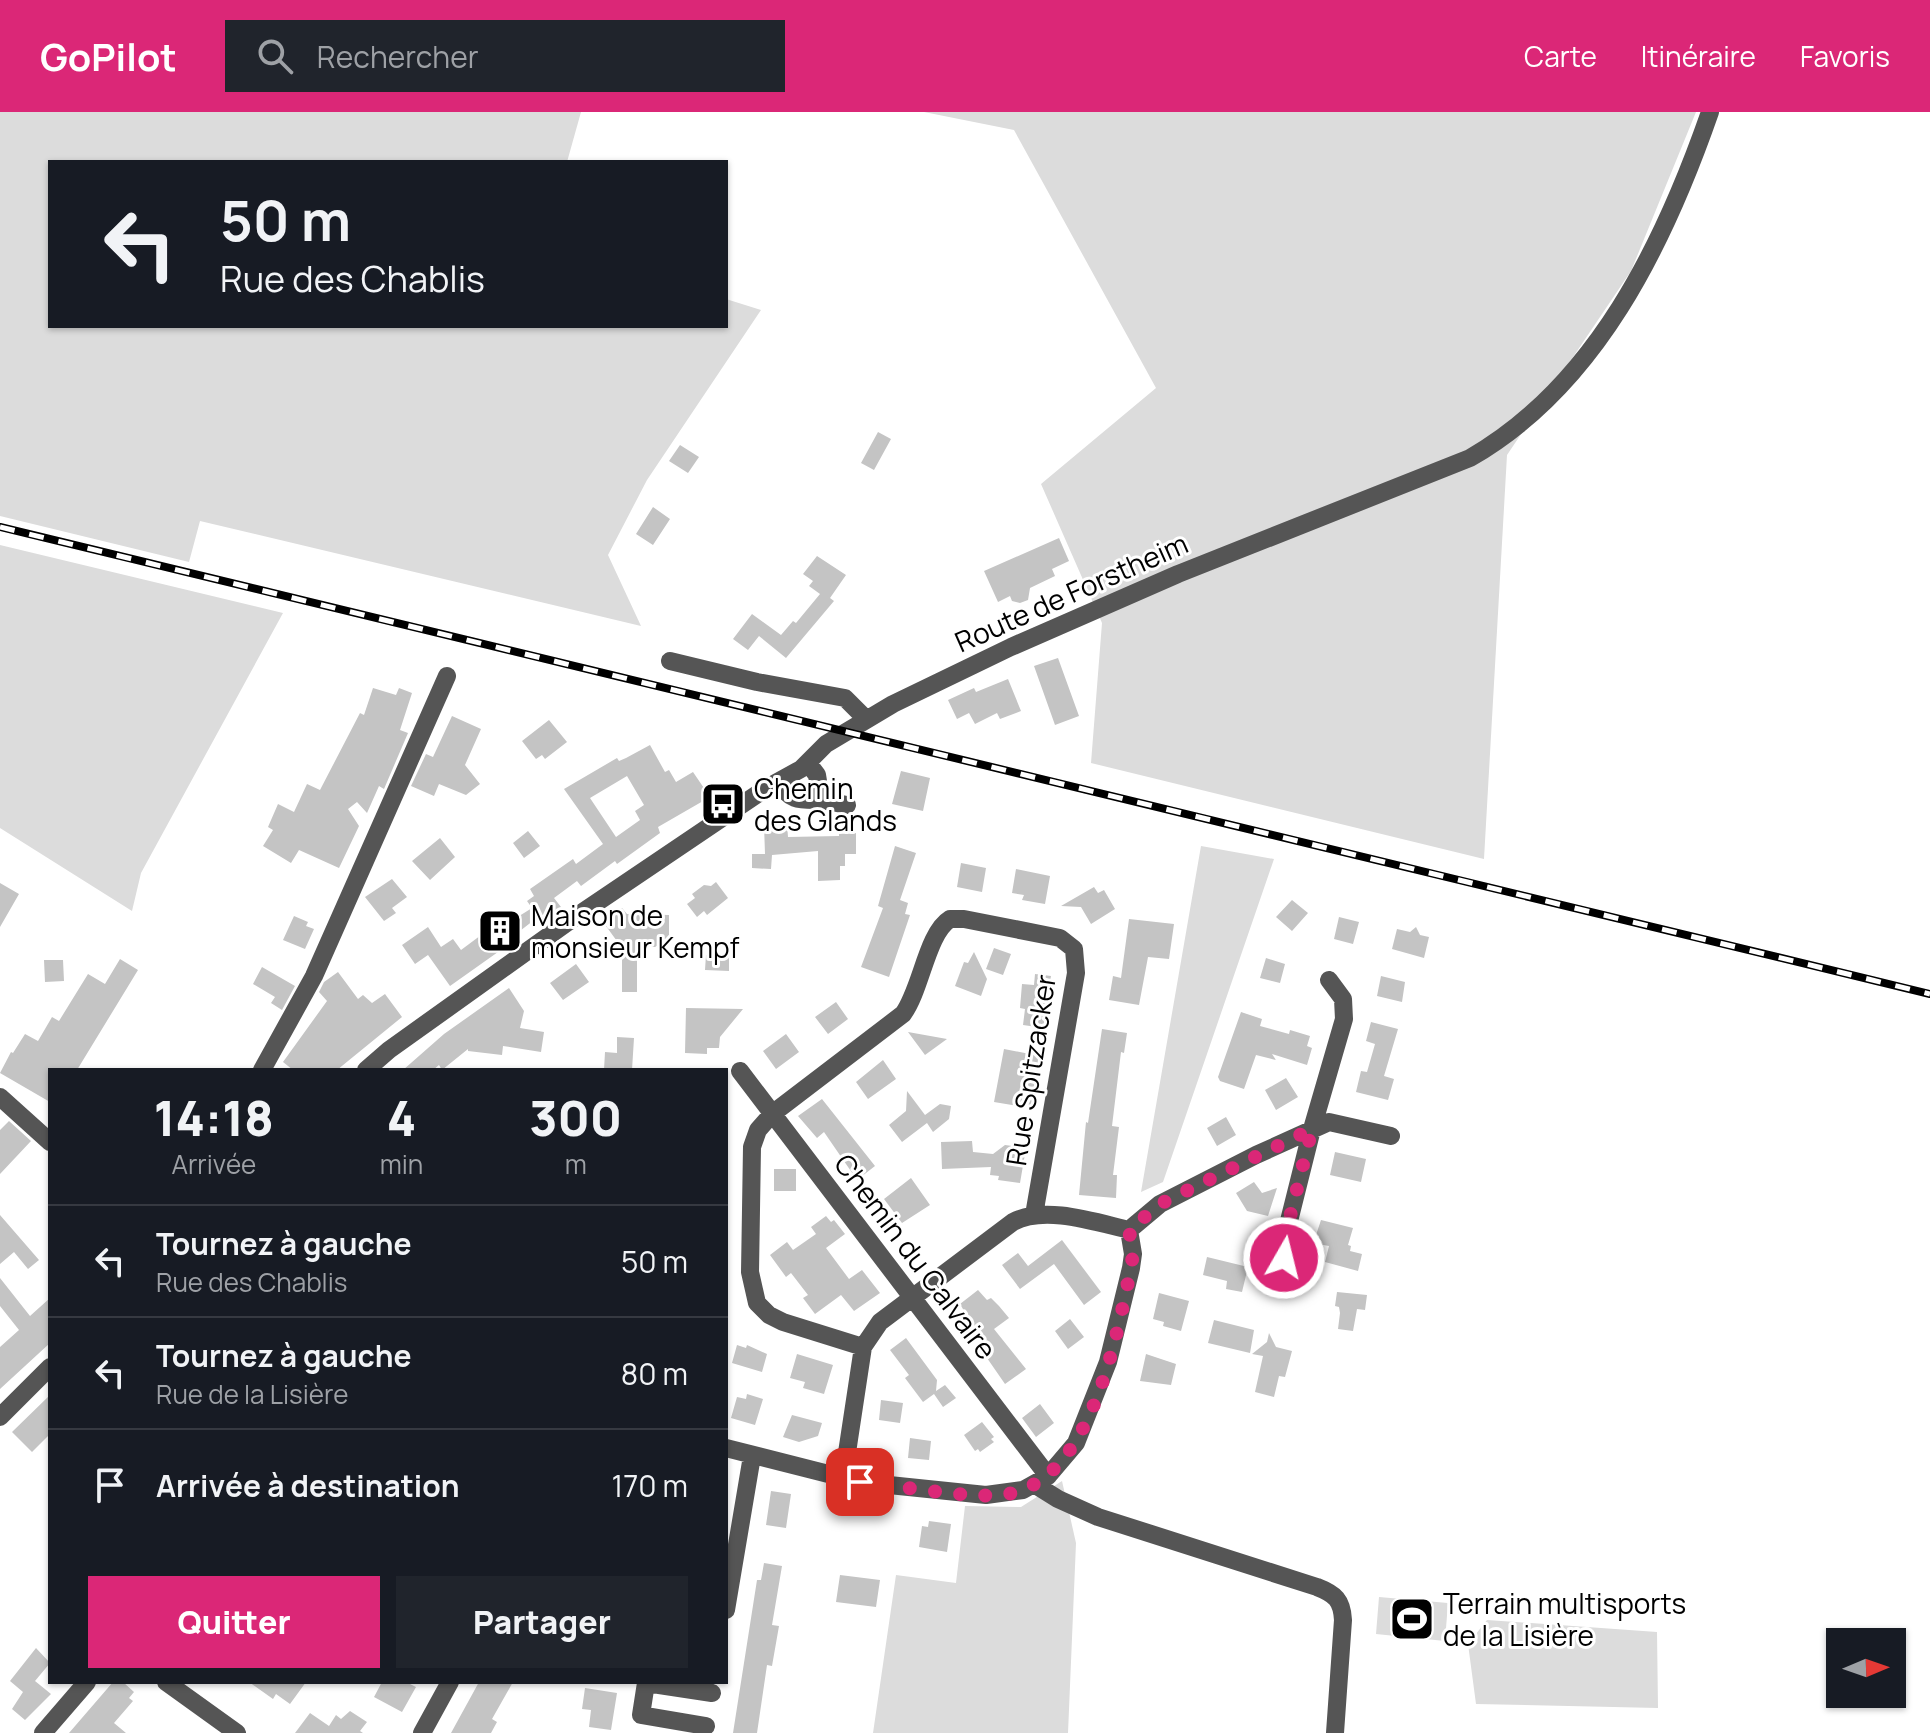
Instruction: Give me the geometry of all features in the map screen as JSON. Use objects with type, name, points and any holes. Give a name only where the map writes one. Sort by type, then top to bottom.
[{"type":"street","name":"Route de Forstheim","points":[[368,1068],[568,922],[808,763],[826,744],[866,719],[1025,640],[1193,568],[1470,458],[1498,442],[1528,419],[1555,391],[1626,297],[1661,237],[1710,112]]},
{"type":"street","points":[[670,661],[757,682],[845,698],[866,719]]},
{"type":"street","points":[[263,1068],[314,976],[447,676]]},
{"type":"street","points":[[808,763],[817,775],[821,800]]},
{"type":"street","points":[[780,782],[786,794],[794,800],[821,800],[847,805]]},
{"type":"street","name":"Rue Spitzacker","points":[[863,1347],[775,1319],[763,1309],[753,1294],[750,1272],[750,1156],[758,1130],[772,1114],[903,1014],[945,922],[964,919],[1060,938],[1074,949],[1076,973],[1064,1054],[1034,1215]]},
{"type":"street","points":[[1290,1284],[1285,1266],[1285,1237],[1344,1019],[1343,999],[1329,980]]},
{"type":"street","name":"Chemin du Calvaire","points":[[740,1071],[912,1297],[1041,1480]]},
{"type":"street","points":[[0,1097],[48,1140]]},
{"type":"street","points":[[843,1479],[863,1347],[880,1322],[1013,1222],[1034,1215],[1129,1230],[1160,1204],[1329,1122],[1391,1136]]},
{"type":"street","points":[[728,1449],[843,1479],[986,1495],[1011,1493],[1041,1480],[1076,1443],[1105,1373],[1131,1268],[1133,1254],[1129,1230]]},
{"type":"street","points":[[0,1417],[48,1369]]},
{"type":"street","points":[[728,1598],[752,1456]]},
{"type":"street","points":[[1041,1480],[1058,1499],[1098,1517],[1317,1587],[1336,1597],[1341,1603],[1343,1620],[1335,1733]]},
{"type":"street","points":[[43,1733],[85,1684]]},
{"type":"street","points":[[169,1684],[237,1733]]},
{"type":"street","points":[[422,1733],[449,1684]]},
{"type":"street","points":[[646,1684],[641,1715],[706,1729],[713,1687],[663,1684]]},
{"type":"shaded area","points":[[0,112],[581,112],[568,160],[48,160],[48,328],[728,328],[728,300],[761,310],[647,480],[608,555],[641,626],[200,521],[189,562],[0,516]]},
{"type":"shaded area","points":[[924,112],[1696,112],[1631,271],[1507,455],[1484,859],[1091,763],[1102,623],[1041,484],[1156,388],[1014,130]]},
{"type":"shaded area","points":[[0,545],[283,613],[141,873],[132,911],[0,828]]},
{"type":"shaded area","points":[[1201,846],[1274,859],[1163,1182],[1141,1192]]},
{"type":"shaded area","points":[[1062,1481],[1076,1543],[1068,1733],[873,1733],[896,1575],[956,1583],[965,1506],[1021,1507]]},
{"type":"shaded area","name":"Terrain multisports de la Lisière","points":[[1379,1597],[1448,1603],[1445,1641],[1376,1634]]},
{"type":"shaded area","points":[[1487,1620],[1657,1632],[1658,1708],[1476,1704],[1468,1644]]},
{"type":"building","points":[[878,432],[891,439],[874,470],[861,463]]},
{"type":"building","points":[[680,445],[699,457],[688,473],[669,461]]},
{"type":"building","points":[[653,507],[670,519],[653,545],[636,534]]},
{"type":"building","points":[[1059,538],[1069,561],[1052,569],[1055,576],[1030,588],[1028,600],[1020,603],[1012,601],[1010,596],[998,602],[984,571]]},
{"type":"building","points":[[817,556],[846,575],[830,598],[834,601],[786,658],[759,636],[748,650],[733,639],[752,614],[781,635],[793,621],[796,623],[820,594],[809,586],[813,581],[803,574]]},
{"type":"building","points":[[1058,658],[1079,716],[1055,725],[1034,666]]},
{"type":"building","points":[[1008,679],[1021,711],[1000,719],[997,713],[975,724],[969,713],[957,719],[948,700],[974,688],[976,692]]},
{"type":"building","points":[[373,688],[396,695],[399,688],[412,693],[400,730],[408,733],[384,789],[379,786],[367,813],[357,802],[348,809],[359,826],[339,868],[299,850],[291,863],[263,846],[273,830],[268,827],[278,804],[294,812],[307,784],[320,790],[360,713],[364,715]]},
{"type":"building","points":[[452,716],[481,729],[465,765],[480,784],[466,795],[439,784],[434,796],[411,786],[426,754],[433,757]]},
{"type":"building","points":[[549,720],[567,742],[545,759],[542,755],[536,759],[522,741]]},
{"type":"building","points":[[650,745],[665,772],[669,770],[676,782],[693,772],[710,797],[658,827],[660,833],[617,864],[615,861],[581,886],[577,881],[554,898],[561,907],[541,921],[538,917],[516,934],[519,937],[450,986],[428,955],[415,964],[402,945],[428,927],[441,947],[453,939],[461,950],[504,918],[508,923],[532,908],[527,901],[534,896],[530,889],[573,859],[576,864],[603,844],[564,789],[617,758],[619,761]],"holes":[[[627,776],[644,805],[635,811],[640,820],[616,837],[590,798]]]},
{"type":"building","points":[[901,771],[930,778],[923,811],[892,804]]},
{"type":"building","points":[[787,824],[788,837],[856,833],[856,854],[845,854],[845,866],[840,866],[840,880],[818,881],[818,851],[772,855],[771,869],[752,868],[752,854],[765,854],[764,825]]},
{"type":"building","points":[[528,831],[540,846],[524,858],[513,843]]},
{"type":"building","points":[[440,838],[455,857],[430,880],[412,861]]},
{"type":"building","points":[[895,846],[916,853],[900,900],[908,903],[905,914],[910,915],[889,977],[861,967],[883,908],[878,906]]},
{"type":"building","points":[[961,863],[986,868],[982,892],[957,887]]},
{"type":"building","points":[[1016,869],[1050,876],[1045,904],[1022,900],[1024,895],[1012,893]]},
{"type":"building","points":[[392,879],[407,897],[392,908],[396,913],[384,921],[365,897]]},
{"type":"building","points":[[716,882],[728,898],[707,915],[704,911],[697,917],[687,904],[695,898],[692,894],[704,885],[711,886]]},
{"type":"building","points":[[0,883],[19,894],[0,927]]},
{"type":"building","points":[[1094,887],[1098,893],[1104,890],[1115,909],[1091,924],[1081,907],[1061,906]]},
{"type":"building","points":[[1292,900],[1308,913],[1292,931],[1276,917]]},
{"type":"building","points":[[622,908],[627,914],[669,915],[669,938],[655,947],[637,947],[637,992],[622,992],[622,948],[603,922]]},
{"type":"building","points":[[294,916],[308,922],[306,926],[314,929],[305,949],[283,940]]},
{"type":"building","points":[[1339,917],[1359,922],[1353,944],[1334,939]]},
{"type":"building","points":[[1129,919],[1174,924],[1169,959],[1148,957],[1139,1005],[1109,1000],[1113,976],[1121,978]]},
{"type":"building","points":[[1416,927],[1420,935],[1429,937],[1424,958],[1392,949],[1397,929],[1410,932]]},
{"type":"building","points":[[994,948],[1011,954],[1003,975],[986,969]]},
{"type":"building","points":[[974,952],[987,979],[981,996],[955,986],[964,962],[968,963]]},
{"type":"building","points":[[706,955],[729,955],[729,971],[705,970]]},
{"type":"building","points":[[1266,958],[1285,964],[1280,983],[1260,978]]},
{"type":"building","points":[[120,959],[138,970],[78,1068],[48,1068],[48,1101],[0,1073],[25,1034],[38,1041],[52,1017],[59,1021],[88,974],[105,984]]},
{"type":"building","points":[[44,960],[63,960],[64,981],[45,982]]},
{"type":"building","points":[[576,964],[589,982],[563,1000],[550,983]]},
{"type":"building","points":[[262,967],[295,986],[282,1010],[271,1003],[275,997],[253,984]]},
{"type":"building","points":[[338,972],[358,999],[363,995],[372,1003],[385,994],[402,1017],[339,1068],[290,1068],[283,1062],[327,1001],[319,992],[324,982]]},
{"type":"building","points":[[1035,974],[1051,976],[1049,987],[1054,988],[1044,1028],[1023,1025],[1025,1009],[1020,1008],[1022,984],[1034,985]]},
{"type":"building","points":[[1381,976],[1405,982],[1402,1002],[1377,996]]},
{"type":"building","points":[[509,988],[524,1011],[520,1028],[544,1032],[541,1052],[503,1046],[502,1055],[468,1049],[444,1068],[439,1065],[435,1068],[405,1068],[444,1034]]},
{"type":"building","points":[[836,1002],[848,1019],[828,1034],[815,1017]]},
{"type":"building","points":[[686,1008],[743,1009],[720,1037],[719,1048],[707,1048],[707,1054],[685,1053]]},
{"type":"building","points":[[1241,1012],[1262,1019],[1260,1026],[1310,1036],[1307,1046],[1312,1048],[1307,1065],[1272,1054],[1276,1060],[1256,1055],[1244,1089],[1220,1081],[1218,1077]]},
{"type":"building","points":[[1371,1022],[1398,1029],[1384,1076],[1394,1079],[1388,1100],[1356,1092],[1361,1071],[1367,1072],[1375,1044],[1366,1041]]},
{"type":"building","points":[[1102,1029],[1127,1033],[1124,1053],[1121,1052],[1112,1126],[1119,1127],[1113,1175],[1117,1175],[1116,1198],[1079,1195],[1086,1122]]},
{"type":"building","points":[[908,1032],[947,1039],[925,1055]]},
{"type":"building","points":[[786,1034],[799,1052],[776,1069],[763,1051]]},
{"type":"building","points":[[617,1037],[634,1038],[632,1068],[604,1068],[605,1052],[617,1053]]},
{"type":"building","points":[[1004,1049],[1040,1056],[1031,1108],[994,1102]]},
{"type":"building","points":[[883,1060],[896,1079],[868,1099],[856,1082]]},
{"type":"building","points":[[1286,1078],[1298,1097],[1276,1110],[1265,1090]]},
{"type":"building","points":[[907,1091],[925,1115],[940,1104],[951,1106],[949,1119],[933,1132],[927,1123],[902,1142],[889,1125],[906,1111]]},
{"type":"building","points":[[822,1099],[875,1166],[857,1180],[824,1132],[817,1138],[798,1116]]},
{"type":"building","points":[[1226,1117],[1236,1135],[1217,1146],[1207,1128]]},
{"type":"building","points":[[9,1121],[31,1141],[0,1174],[0,1130]]},
{"type":"building","points":[[972,1141],[973,1152],[993,1154],[1005,1145],[1026,1148],[1020,1183],[998,1180],[999,1176],[990,1175],[991,1167],[942,1169],[941,1142]]},
{"type":"building","points":[[1335,1152],[1366,1159],[1361,1182],[1330,1175]]},
{"type":"building","points":[[774,1169],[796,1169],[796,1191],[774,1191]]},
{"type":"building","points":[[911,1178],[930,1205],[902,1223],[884,1199]]},
{"type":"building","points":[[1254,1182],[1262,1193],[1277,1188],[1268,1216],[1247,1211],[1236,1193]]},
{"type":"building","points":[[0,1215],[39,1260],[28,1269],[14,1252],[0,1264]]},
{"type":"building","points":[[826,1216],[831,1222],[834,1220],[845,1234],[826,1248],[849,1279],[862,1270],[880,1293],[854,1311],[841,1295],[815,1314],[803,1298],[808,1295],[791,1273],[786,1277],[770,1255],[787,1242],[793,1250],[816,1234],[811,1227]]},
{"type":"building","points":[[1321,1220],[1353,1228],[1348,1245],[1351,1246],[1350,1251],[1362,1254],[1358,1271],[1325,1262],[1329,1246],[1318,1244],[1319,1236],[1316,1235]]},
{"type":"building","points":[[1062,1240],[1101,1292],[1084,1305],[1054,1264],[1020,1289],[1002,1265],[1018,1253],[1028,1266]]},
{"type":"building","points":[[1207,1257],[1248,1267],[1242,1292],[1226,1289],[1227,1281],[1203,1275]]},
{"type":"building","points":[[0,1278],[30,1316],[48,1300],[48,1345],[0,1389],[0,1347],[19,1330],[0,1306]]},
{"type":"building","points":[[978,1290],[987,1300],[991,1298],[1009,1318],[994,1329],[1026,1369],[1005,1384],[987,1358],[990,1355],[960,1304]]},
{"type":"building","points":[[1337,1292],[1367,1295],[1365,1310],[1357,1309],[1353,1331],[1338,1329],[1340,1313],[1339,1307],[1335,1306]]},
{"type":"building","points":[[1159,1293],[1189,1301],[1181,1331],[1163,1326],[1164,1322],[1153,1319]]},
{"type":"building","points":[[1070,1319],[1084,1337],[1068,1349],[1055,1331]]},
{"type":"building","points":[[1214,1320],[1254,1330],[1250,1353],[1208,1343]]},
{"type":"building","points":[[1269,1333],[1276,1347],[1292,1351],[1285,1377],[1279,1376],[1274,1397],[1255,1392],[1263,1356],[1252,1354],[1267,1342]]},
{"type":"building","points":[[906,1338],[937,1380],[936,1391],[945,1385],[956,1398],[943,1407],[934,1394],[923,1402],[905,1378],[909,1375],[890,1350]]},
{"type":"building","points":[[737,1345],[746,1348],[747,1345],[767,1354],[762,1372],[732,1363]]},
{"type":"building","points":[[797,1354],[833,1365],[824,1394],[803,1388],[805,1382],[790,1378]]},
{"type":"building","points":[[1146,1354],[1176,1364],[1171,1385],[1140,1381]]},
{"type":"building","points":[[747,1394],[763,1399],[755,1425],[731,1418],[737,1397],[746,1399]]},
{"type":"building","points":[[48,1397],[48,1436],[32,1452],[12,1432]]},
{"type":"building","points":[[881,1400],[903,1403],[900,1423],[879,1420]]},
{"type":"building","points":[[1040,1404],[1054,1423],[1036,1437],[1022,1418]]},
{"type":"building","points":[[792,1415],[822,1423],[818,1436],[799,1442],[783,1437]]},
{"type":"building","points":[[982,1422],[994,1437],[991,1439],[994,1442],[980,1452],[978,1449],[975,1451],[964,1435]]},
{"type":"building","points":[[910,1438],[931,1441],[929,1460],[908,1458]]},
{"type":"building","points":[[771,1491],[791,1494],[786,1528],[766,1525]]},
{"type":"building","points":[[929,1521],[951,1524],[947,1552],[919,1547],[922,1526],[928,1527]]},
{"type":"building","points":[[764,1563],[782,1566],[772,1625],[779,1626],[772,1666],[767,1665],[757,1733],[733,1733],[757,1580],[761,1580]]},
{"type":"building","points":[[840,1575],[880,1580],[876,1607],[836,1602]]},
{"type":"building","points":[[36,1648],[48,1661],[48,1665],[35,1681],[51,1694],[25,1720],[12,1709],[23,1692],[10,1681]]},
{"type":"building","points":[[111,1684],[125,1684],[134,1692],[129,1698],[133,1701],[114,1723],[126,1733],[69,1733]]},
{"type":"building","points":[[252,1684],[305,1684],[290,1704],[276,1694],[273,1699]]},
{"type":"building","points":[[381,1684],[410,1684],[416,1687],[402,1712],[374,1697]]},
{"type":"building","points":[[478,1684],[512,1684],[492,1719],[497,1722],[491,1733],[451,1733]]},
{"type":"building","points":[[585,1688],[617,1693],[611,1730],[589,1727],[591,1710],[582,1709]]},
{"type":"building","points":[[350,1711],[367,1722],[360,1731],[363,1733],[295,1733],[310,1713],[329,1726],[336,1715],[341,1719]]},
{"type":"railway","points":[[0,527],[1930,994]]},
{"type":"place","name":"Chemin des Glands","points":[[723,804]]},
{"type":"place","name":"Maison de monsieur Kempf","points":[[500,931]]},
{"type":"place","name":"Terrain multisports de la Lisière","points":[[1412,1619]]},
{"type":"route","points":[[860,1482],[1000,1495],[1023,1490],[1048,1476],[1076,1443],[1108,1362],[1131,1268],[1133,1254],[1129,1230],[1160,1204],[1312,1129],[1285,1237],[1284,1258]]}]
